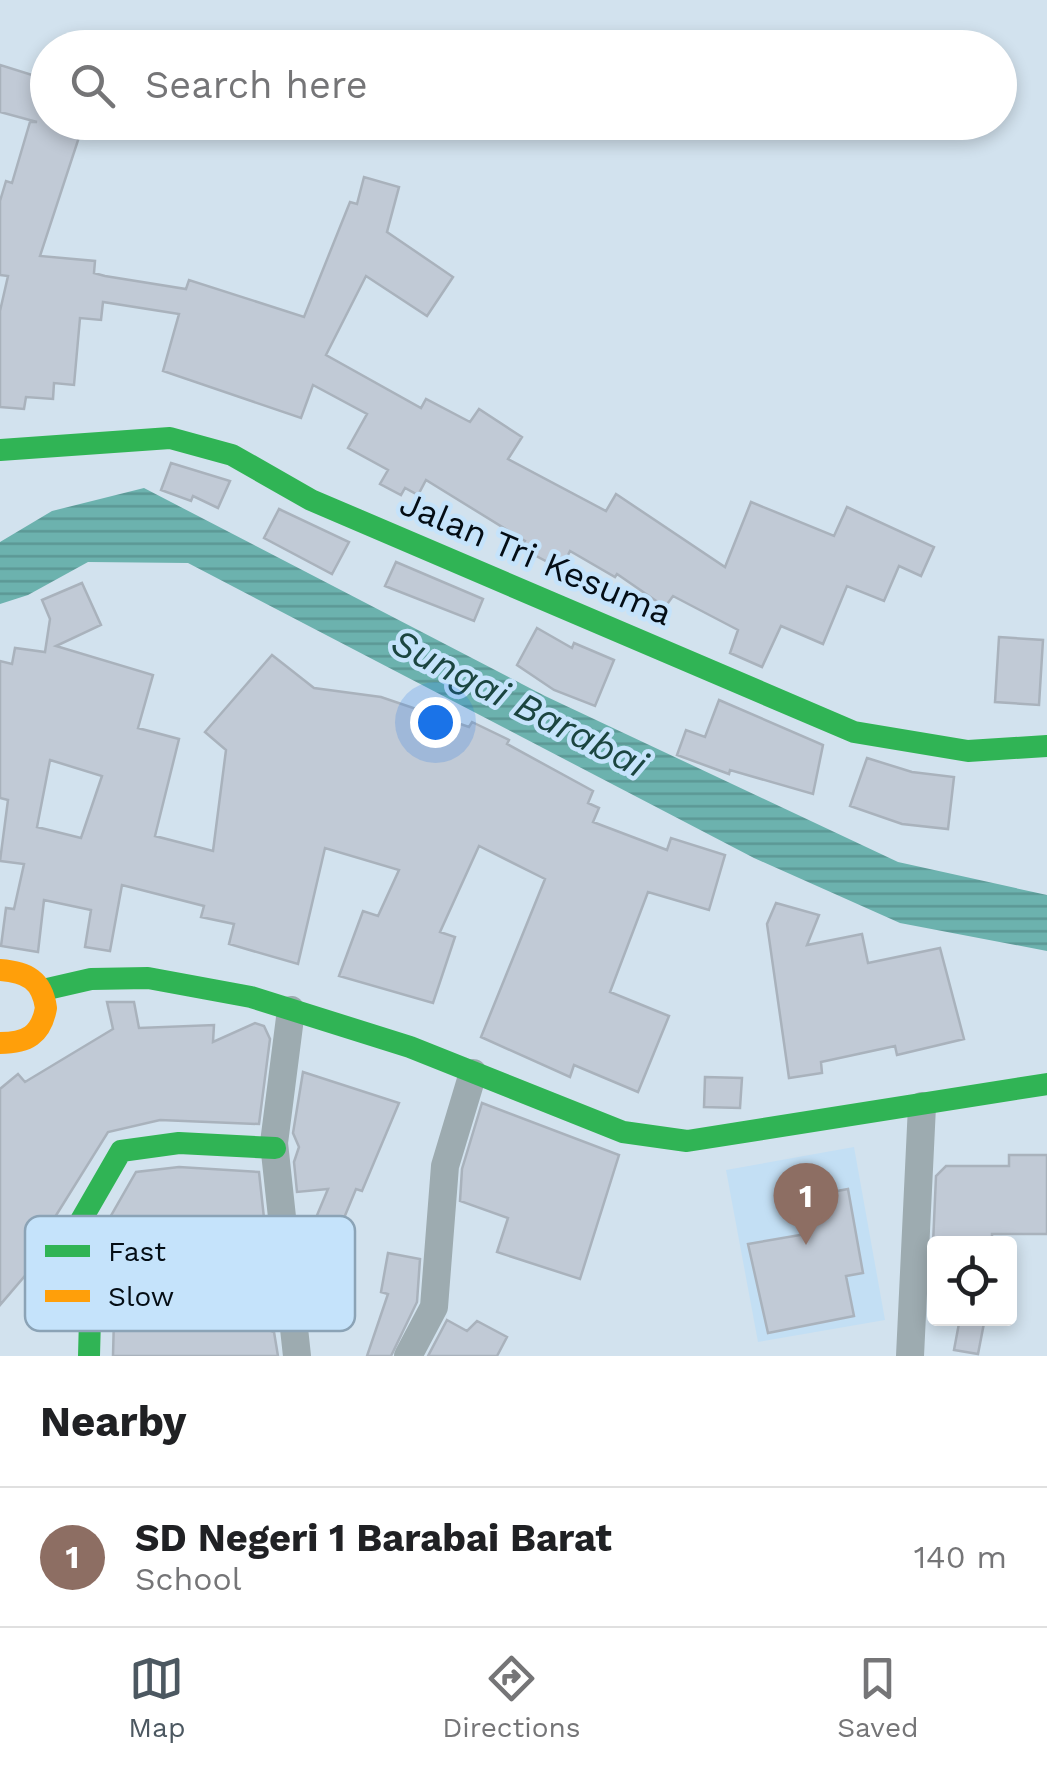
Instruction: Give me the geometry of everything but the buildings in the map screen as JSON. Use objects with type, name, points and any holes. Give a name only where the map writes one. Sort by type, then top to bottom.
[{"type":"street","name":"Jalan Tri Kesuma","points":[[0,450],[170,438],[232,455],[311,500],[854,732],[968,750],[1047,746]]},
{"type":"street","points":[[0,970],[24,972],[43,990],[47,1003],[41,1028],[31,1038],[3,1047]]},
{"type":"street","points":[[43,990],[91,979],[148,978],[291,1010],[410,1047],[624,1132],[688,1141],[1047,1084]]},
{"type":"street","points":[[282,1216],[275,1148],[291,1010]]},
{"type":"street","points":[[408,1356],[434,1307],[445,1166],[473,1072]]},
{"type":"street","points":[[910,1356],[922,1106]]},
{"type":"street","points":[[83,1216],[121,1152],[209,1141],[224,1148],[275,1148]]},
{"type":"street","points":[[90,1331],[90,1356]]},
{"type":"street","points":[[294,1331],[297,1356]]},
{"type":"shaded area","points":[[854,1147],[885,1320],[758,1342],[726,1170]]},
{"type":"water","name":"Sungai Barabai","points":[[144,488],[545,696],[898,862],[1047,895],[1047,951],[900,923],[754,858],[188,563],[88,562],[28,595],[0,604],[0,542],[52,511]]},
{"type":"traffic: fast","points":[[0,450],[170,438],[232,455],[311,500],[854,732],[968,751],[1047,746]]},
{"type":"traffic: fast","points":[[43,990],[91,979],[148,978],[251,997],[410,1047],[623,1132],[687,1141],[1047,1084]]},
{"type":"traffic: fast","points":[[84,1216],[121,1151],[179,1143],[275,1148]]},
{"type":"traffic: fast","points":[[89,1356],[90,1331]]},
{"type":"traffic: slow","points":[[0,970],[32,979],[46,1008],[31,1036],[0,1043]]},
{"type":"place","name":"SD Negeri 1 Barabai Barat","points":[[806,1245]]}]
